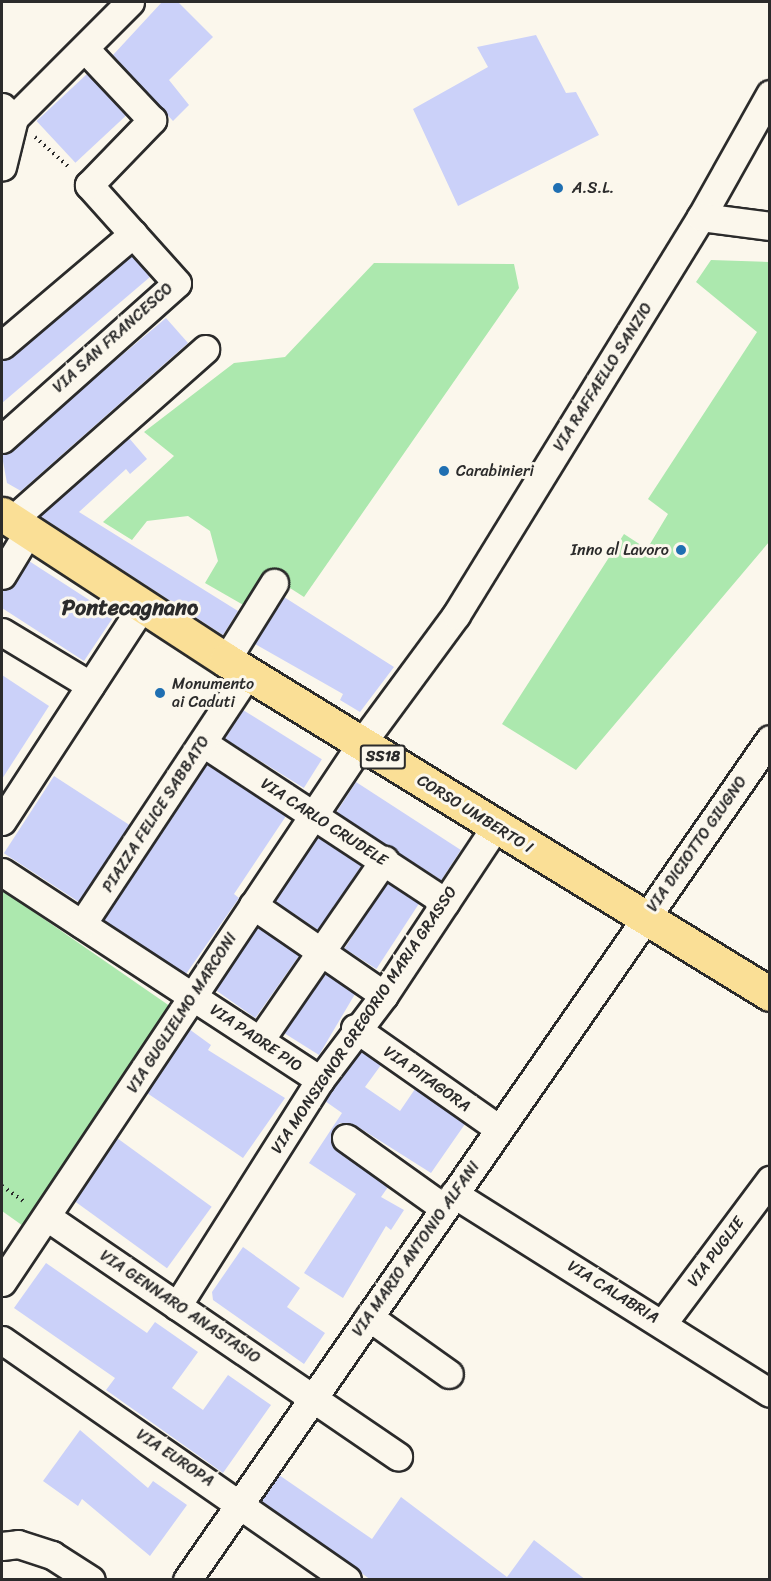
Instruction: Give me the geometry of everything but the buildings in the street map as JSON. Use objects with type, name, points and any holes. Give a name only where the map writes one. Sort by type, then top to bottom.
[{"type":"main road","name":"CORSO UMBERTO I","points":[[14,522],[237,667],[644,919],[766,985]]},
{"type":"street","points":[[2,167],[8,113],[86,49],[130,2]]},
{"type":"street","points":[[86,49],[152,120],[88,184]]},
{"type":"street","name":"VIA RAFFAELLO SANZIO","points":[[361,744],[456,615],[701,217],[770,94]]},
{"type":"street","name":"VIA SAN FRANCESCO","points":[[2,439],[177,283],[88,184]]},
{"type":"street","points":[[701,217],[770,226]]},
{"type":"street","points":[[2,345],[133,234]]},
{"type":"street","points":[[2,575],[14,522],[205,349]]},
{"type":"street","name":"PIAZZA FELICE SABBATO","points":[[82,924],[202,743],[274,583]]},
{"type":"street","points":[[2,821],[142,606]]},
{"type":"street","points":[[2,632],[90,685]]},
{"type":"street","name":"VIA DICIOTTO GIUGNO","points":[[644,919],[770,739]]},
{"type":"street","name":"VIA CARLO CRUDELE","points":[[202,743],[445,902]]},
{"type":"street","name":"VIA GUGLIELMO MARCONI","points":[[2,1282],[361,744]]},
{"type":"street","name":"VIA MONSIGNOR GREGORIO MARIA GRASSO","points":[[177,1306],[320,1080],[355,1028],[384,995],[495,827]]},
{"type":"street","points":[[260,1040],[384,860]]},
{"type":"street","points":[[2,872],[193,996]]},
{"type":"street","points":[[253,905],[384,995]]},
{"type":"street","name":"VIA MARIO ANTONIO ALFANI","points":[[187,1580],[644,919]]},
{"type":"street","name":"VIA PADRE PIO","points":[[193,996],[320,1080]]},
{"type":"street","name":"VIA PITAGORA","points":[[355,1028],[499,1129]]},
{"type":"street","name":"VIA CALABRIA","points":[[346,1138],[449,1201],[663,1323],[770,1393]]},
{"type":"street","name":"VIA PUGLIE","points":[[663,1323],[770,1180]]},
{"type":"street","name":"VIA GENNARO ANASTASIO","points":[[47,1217],[398,1456]]},
{"type":"street","points":[[369,1317],[449,1374]]},
{"type":"street","name":"VIA EUROPA","points":[[2,1340],[240,1503],[347,1580]]},
{"type":"street","points":[[2,1546],[18,1544],[52,1555],[91,1580]]},
{"type":"path","points":[[8,113],[88,184]]},
{"type":"green space","points":[[711,260],[769,262],[769,542],[576,770],[502,724],[624,534],[647,549],[668,514],[648,499],[757,332],[696,282]]},
{"type":"green space","points":[[374,263],[514,264],[519,288],[304,597],[279,581],[259,614],[205,583],[218,561],[210,531],[188,516],[147,521],[132,540],[103,522],[174,456],[144,432],[234,363],[285,357]]},
{"type":"green space","points":[[2,890],[177,1011],[26,1228],[2,1211]]},
{"type":"place","name":"A.S.L.","points":[[558,188]]},
{"type":"place","name":"Carabinieri","points":[[444,471]]},
{"type":"place","name":"Inno al Lavoro","points":[[681,550]]},
{"type":"place","name":"Monumento ai Caduti","points":[[160,693]]},
{"type":"district","name":"Pontecagnano","points":[[130,608]]}]
